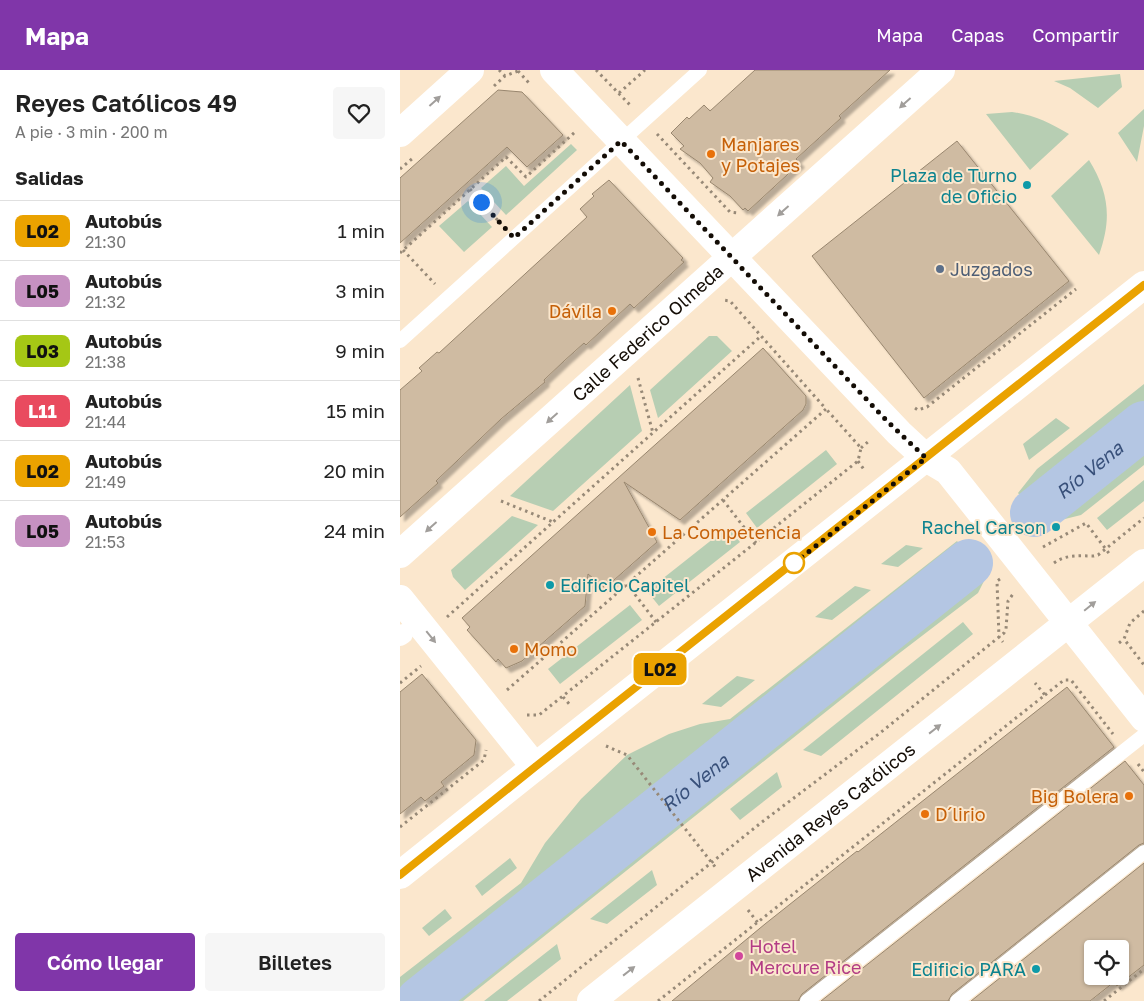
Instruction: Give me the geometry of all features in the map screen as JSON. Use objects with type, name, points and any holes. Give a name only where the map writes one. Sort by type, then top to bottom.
[{"type":"street","points":[[400,132],[470,70]]},
{"type":"street","points":[[554,70],[889,423],[926,458],[948,470],[1144,718]]},
{"type":"street","name":"Calle Federico Olmeda","points":[[400,554],[941,70]]},
{"type":"street","points":[[400,876],[1144,285]]},
{"type":"street","name":"Avenida Reyes Católicos","points":[[591,1001],[1135,570]]},
{"type":"street","points":[[400,600],[535,767]]},
{"type":"lane","points":[[400,341],[700,70]]},
{"type":"lane","points":[[807,1001],[1144,735]]},
{"type":"lane","points":[[957,1001],[1144,852]]},
{"type":"path","points":[[499,70],[504,76],[518,70],[530,84]]},
{"type":"path","points":[[596,70],[730,212],[743,214]]},
{"type":"path","points":[[619,93],[645,70]]},
{"type":"path","points":[[568,125],[601,159]]},
{"type":"path","points":[[447,298],[402,251],[506,157],[526,176],[575,132]]},
{"type":"path","points":[[470,189],[514,238]]},
{"type":"path","points":[[910,405],[918,410],[927,408],[1076,289]]},
{"type":"path","points":[[524,715],[539,715],[858,461],[861,448],[730,301],[722,300]]},
{"type":"path","points":[[440,612],[445,619],[761,336]]},
{"type":"path","points":[[636,371],[653,433]]},
{"type":"path","points":[[510,697],[505,691],[826,409]]},
{"type":"path","points":[[497,499],[553,522]]},
{"type":"path","points":[[723,500],[756,543]]},
{"type":"path","points":[[1023,566],[1060,558],[1094,556],[1106,549],[1144,518]]},
{"type":"path","points":[[1004,644],[999,637],[997,581],[1023,566],[1040,548],[1086,523],[1106,549],[1135,570]]},
{"type":"path","points":[[539,1001],[671,894],[762,822],[880,733],[999,637],[1006,629],[1008,601],[1023,566]]},
{"type":"path","points":[[627,584],[656,622]]},
{"type":"path","points":[[1144,611],[1130,624],[1124,639],[1144,664]]},
{"type":"path","points":[[400,683],[426,662],[402,635]]},
{"type":"path","points":[[1033,680],[1045,695]]},
{"type":"path","points":[[658,1001],[1064,680],[1071,680],[1144,772]]},
{"type":"path","points":[[400,827],[484,760],[488,744]]},
{"type":"path","points":[[602,744],[627,755],[684,826]]},
{"type":"path","points":[[1104,1001],[1144,969]]},
{"type":"green space","points":[[1120,74],[1122,87],[1098,108],[1070,88],[1054,81]]},
{"type":"green space","points":[[1144,109],[1144,126],[1137,162],[1118,133]]},
{"type":"green space","points":[[1012,112],[1042,120],[1069,134],[1030,170],[986,114]]},
{"type":"green space","points":[[571,144],[577,150],[506,215],[481,188],[506,166],[524,186]]},
{"type":"green space","points":[[1089,160],[1101,184],[1106,206],[1106,229],[1099,255],[1051,196]]},
{"type":"green space","points":[[468,201],[492,227],[464,252],[439,226]]},
{"type":"green space","points":[[709,336],[717,336],[732,351],[658,418],[650,390]]},
{"type":"green space","points":[[1144,384],[1144,465],[1081,515],[1061,520],[1048,531],[1018,493],[1037,469]]},
{"type":"green space","points":[[630,385],[642,431],[553,511],[510,496]]},
{"type":"green space","points":[[1056,418],[1070,428],[1029,460],[1023,444]]},
{"type":"green space","points":[[826,450],[837,464],[757,528],[746,513]]},
{"type":"green space","points":[[1144,480],[1144,501],[1107,530],[1097,518]]},
{"type":"green space","points":[[512,516],[538,525],[465,590],[453,577],[451,570]]},
{"type":"green space","points":[[728,527],[740,542],[659,606],[647,591]]},
{"type":"green space","points":[[957,541],[986,577],[978,593],[897,655],[463,1001],[400,1001],[400,977],[521,883],[545,843],[581,799],[627,755],[669,734],[700,724],[730,719]]},
{"type":"green space","points":[[906,545],[923,548],[898,567],[881,564]]},
{"type":"green space","points":[[855,586],[871,590],[832,620],[815,617]]},
{"type":"green space","points":[[630,605],[642,620],[560,684],[548,669]]},
{"type":"green space","points":[[963,622],[973,634],[821,756],[803,750]]},
{"type":"green space","points":[[737,676],[755,680],[721,707],[702,704]]},
{"type":"green space","points":[[777,772],[782,787],[740,820],[730,809]]},
{"type":"green space","points":[[510,858],[517,868],[482,896],[475,886]]},
{"type":"green space","points":[[652,870],[657,885],[607,924],[590,919]]},
{"type":"green space","points":[[445,909],[452,918],[429,936],[422,928]]},
{"type":"green space","points":[[557,944],[561,959],[507,1001],[484,1001]]},
{"type":"building","points":[[755,70],[890,70],[839,116],[841,118],[796,159],[800,163],[748,211],[745,208],[743,210],[730,196],[710,182],[713,178],[700,163],[680,149],[684,146],[671,133],[687,117],[689,119],[704,105],[710,111]]},
{"type":"building","points":[[498,90],[522,92],[563,135],[527,167],[507,147],[400,243],[400,178]]},
{"type":"building","name":"Juzgados","points":[[957,141],[1069,281],[924,398],[812,256]]},
{"type":"building","points":[[609,180],[683,258],[681,260],[684,262],[634,308],[630,304],[586,345],[584,343],[544,380],[545,382],[501,419],[436,481],[438,483],[400,517],[400,390],[422,371],[419,368],[437,352],[439,353],[587,217],[580,209],[594,196],[592,194]]},
{"type":"building","points":[[763,348],[806,396],[806,404],[803,410],[680,520],[624,482],[657,542],[605,588],[588,574],[585,606],[522,661],[506,668],[498,659],[496,662],[467,630],[470,627],[462,618]]},
{"type":"building","points":[[422,674],[476,740],[474,755],[441,782],[444,786],[425,801],[421,797],[400,814],[400,692]]},
{"type":"building","points":[[1067,687],[1114,747],[802,994],[798,1001],[672,1001],[765,924]]},
{"type":"building","points":[[1125,761],[1144,785],[1144,843],[1139,845],[952,994],[948,1001],[821,1001]]},
{"type":"building","points":[[1144,863],[1144,965],[1129,977],[1129,940],[1084,940],[1084,985],[1110,985],[1090,1001],[971,1001]]},
{"type":"waterway","name":"Río Vena","points":[[1034,513],[1144,425]]},
{"type":"waterway","name":"Río Vena","points":[[420,1001],[969,563]]},
{"type":"bus line","name":"L02","points":[[400,875],[1144,285]]},
{"type":"place","name":"Manjares y Potajes","points":[[711,154]]},
{"type":"place","name":"Plaza de Turno de Oficio","points":[[1027,185]]},
{"type":"place","name":"Juzgados","points":[[940,269]]},
{"type":"place","name":"Dávila","points":[[612,311]]},
{"type":"place","name":"Rachel Carson","points":[[1056,527]]},
{"type":"place","name":"La Competencia","points":[[652,532]]},
{"type":"place","name":"Edificio Capitel","points":[[550,585]]},
{"type":"place","name":"Momo","points":[[514,649]]},
{"type":"place","name":"Big Bolera","points":[[1129,796]]},
{"type":"place","name":"D´lirio","points":[[925,814]]},
{"type":"place","name":"Hotel Mercure Rice","points":[[739,956]]},
{"type":"place","name":"Edificio PARA","points":[[1036,969]]},
{"type":"route","points":[[481,202],[514,238],[621,141],[889,423],[926,458],[792,565],[794,563]]}]
